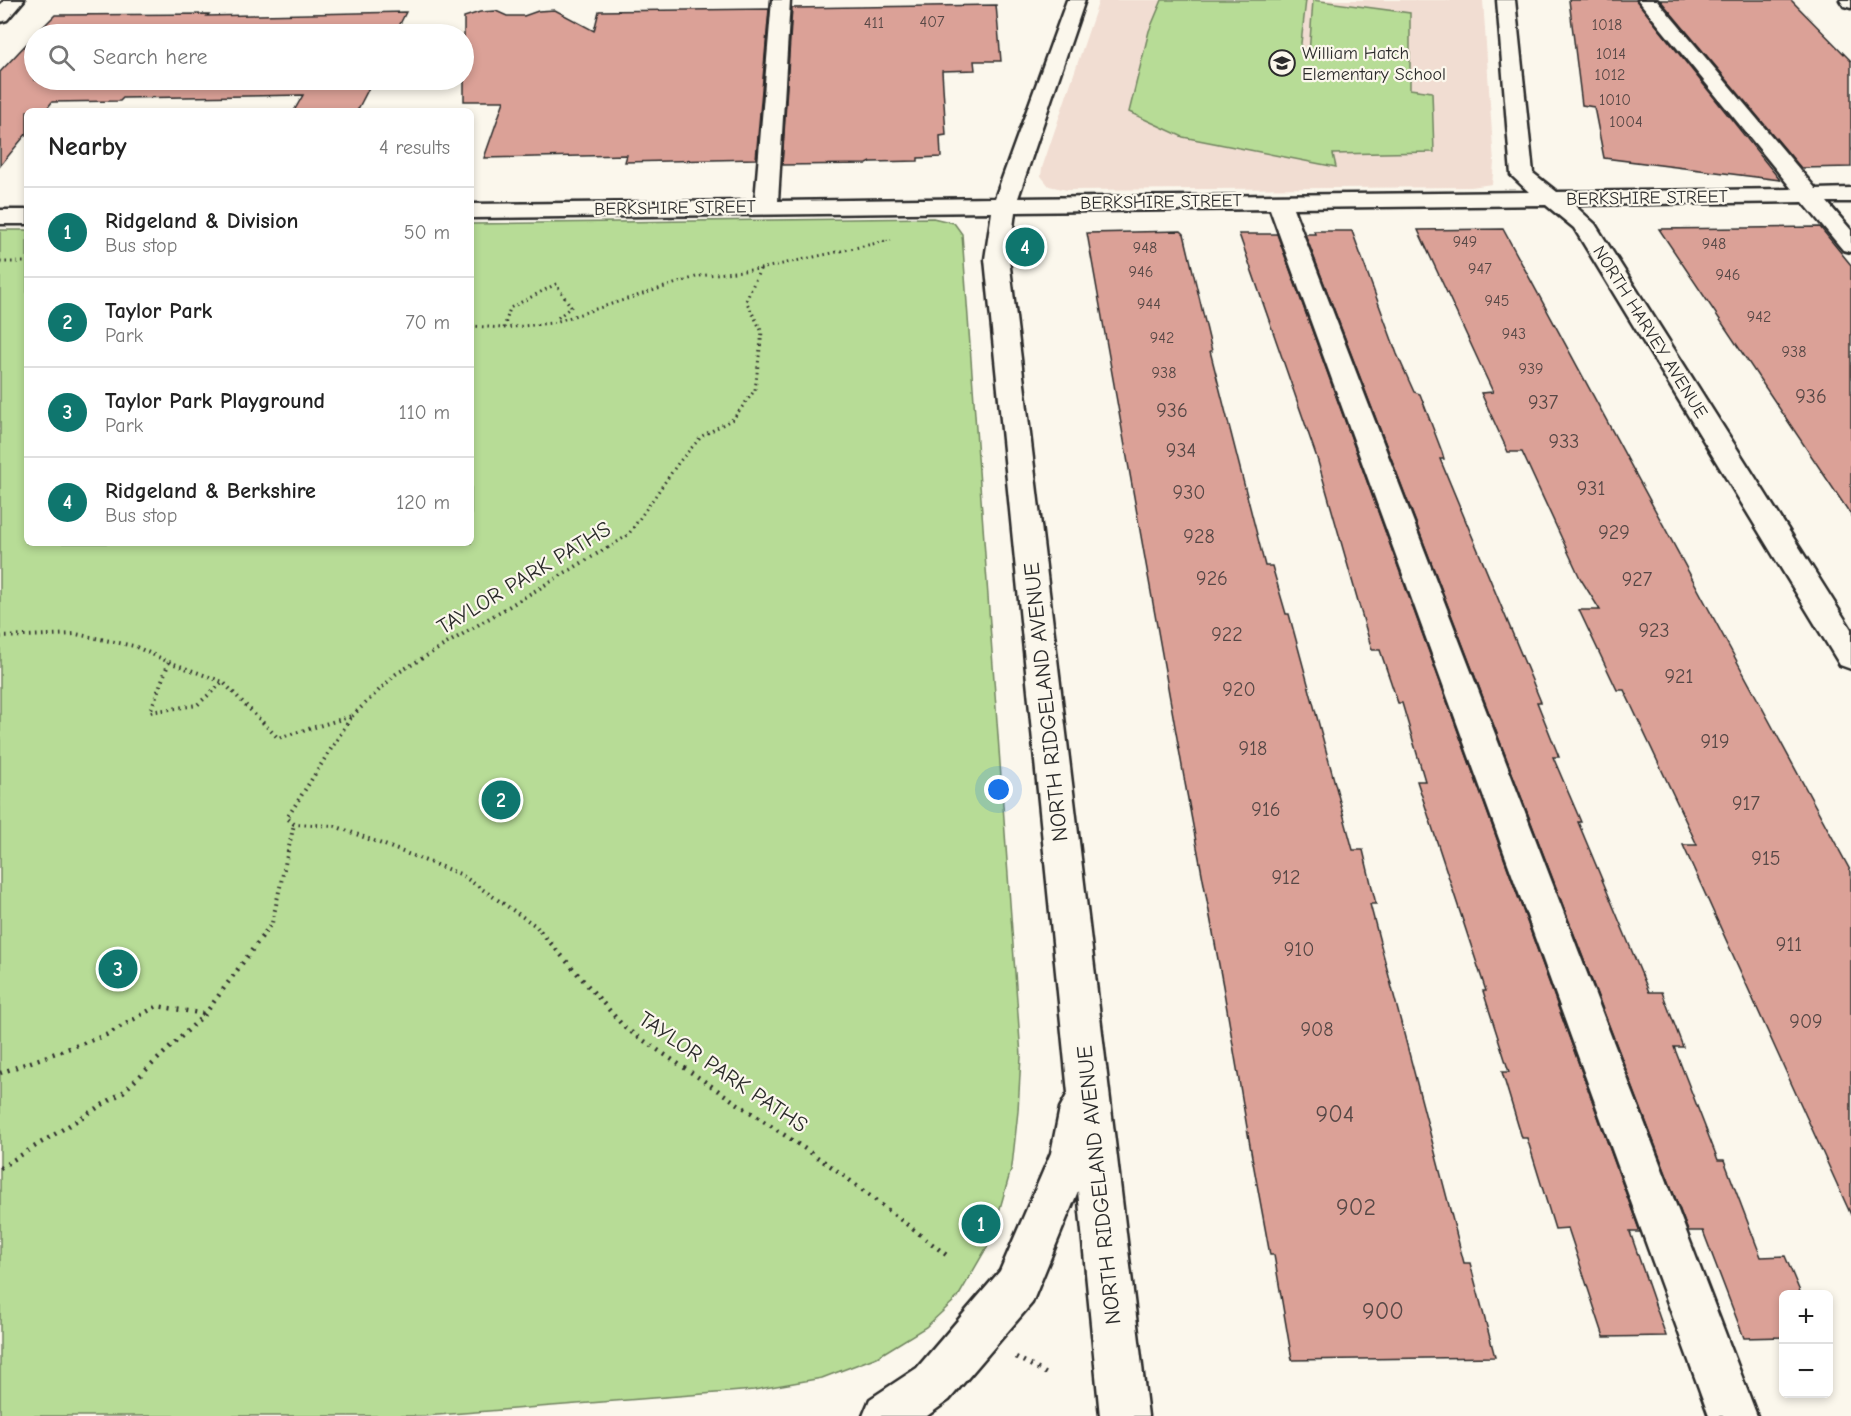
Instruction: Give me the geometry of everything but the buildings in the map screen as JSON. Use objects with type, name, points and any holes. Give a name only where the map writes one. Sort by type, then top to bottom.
[{"type":"street","points":[[0,16],[15,0]]},
{"type":"street","points":[[766,207],[781,0]]},
{"type":"street","name":"NORTH RIDGELAND AVENUE","points":[[1076,0],[1004,204],[997,259],[1124,1416]]},
{"type":"street","name":"NORTH HARVEY AVENUE","points":[[1506,0],[1522,175],[1583,224],[1851,656]]},
{"type":"street","points":[[1647,0],[1851,245]]},
{"type":"street","name":"BERKSHIRE STREET","points":[[474,211],[1851,195]]},
{"type":"street","points":[[1279,201],[1733,1416]]},
{"type":"street","points":[[0,217],[24,217]]},
{"type":"street","points":[[887,1416],[933,1384],[1016,1287],[1072,1154],[1087,1077]]},
{"type":"path","points":[[474,326],[504,328],[552,323],[699,276],[760,269],[896,238]]},
{"type":"path","points":[[0,262],[24,262]]},
{"type":"path","name":"TAYLOR PARK PATHS","points":[[760,269],[746,301],[762,332],[755,390],[733,418],[702,436],[679,462],[628,535],[567,574],[396,674],[352,716],[287,818],[294,824],[335,826],[460,874],[536,926],[625,1028],[835,1169],[949,1257]]},
{"type":"path","points":[[504,328],[510,308],[556,284],[571,307],[552,323]]},
{"type":"path","name":"TAYLOR PARK PATHS","points":[[0,637],[76,634],[134,646],[223,682],[278,738],[352,716]]},
{"type":"path","points":[[170,662],[150,712],[197,705],[223,682]]},
{"type":"path","name":"TAYLOR PARK PATHS","points":[[0,1168],[123,1092],[206,1014],[272,923],[294,824]]},
{"type":"path","points":[[0,1073],[106,1035],[157,1006],[206,1014]]},
{"type":"path","points":[[1009,1354],[1047,1374]]},
{"type":"shaded area","name":"William Hatch Elementary School","points":[[1099,0],[1483,0],[1494,163],[1492,184],[1471,187],[1067,190],[1049,186],[1041,176],[1042,168]]},
{"type":"green space","points":[[1162,0],[1306,0],[1300,52],[1309,54],[1313,0],[1410,13],[1410,89],[1432,92],[1434,152],[1333,154],[1336,167],[1183,137],[1129,112],[1149,31]]},
{"type":"green space","points":[[933,218],[954,223],[962,234],[1021,1056],[1012,1166],[991,1240],[958,1297],[926,1327],[877,1357],[822,1378],[754,1390],[425,1416],[0,1416],[0,230],[24,230],[24,546],[474,546],[474,224]]},
{"type":"place","name":"William Hatch Elementary School","points":[[1282,63]]},
{"type":"place","name":"Ridgeland & Berkshire","points":[[1025,247]]},
{"type":"place","name":"Taylor Park","points":[[501,800]]},
{"type":"place","name":"Taylor Park Playground","points":[[118,969]]},
{"type":"place","name":"Ridgeland & Division","points":[[981,1224]]}]
